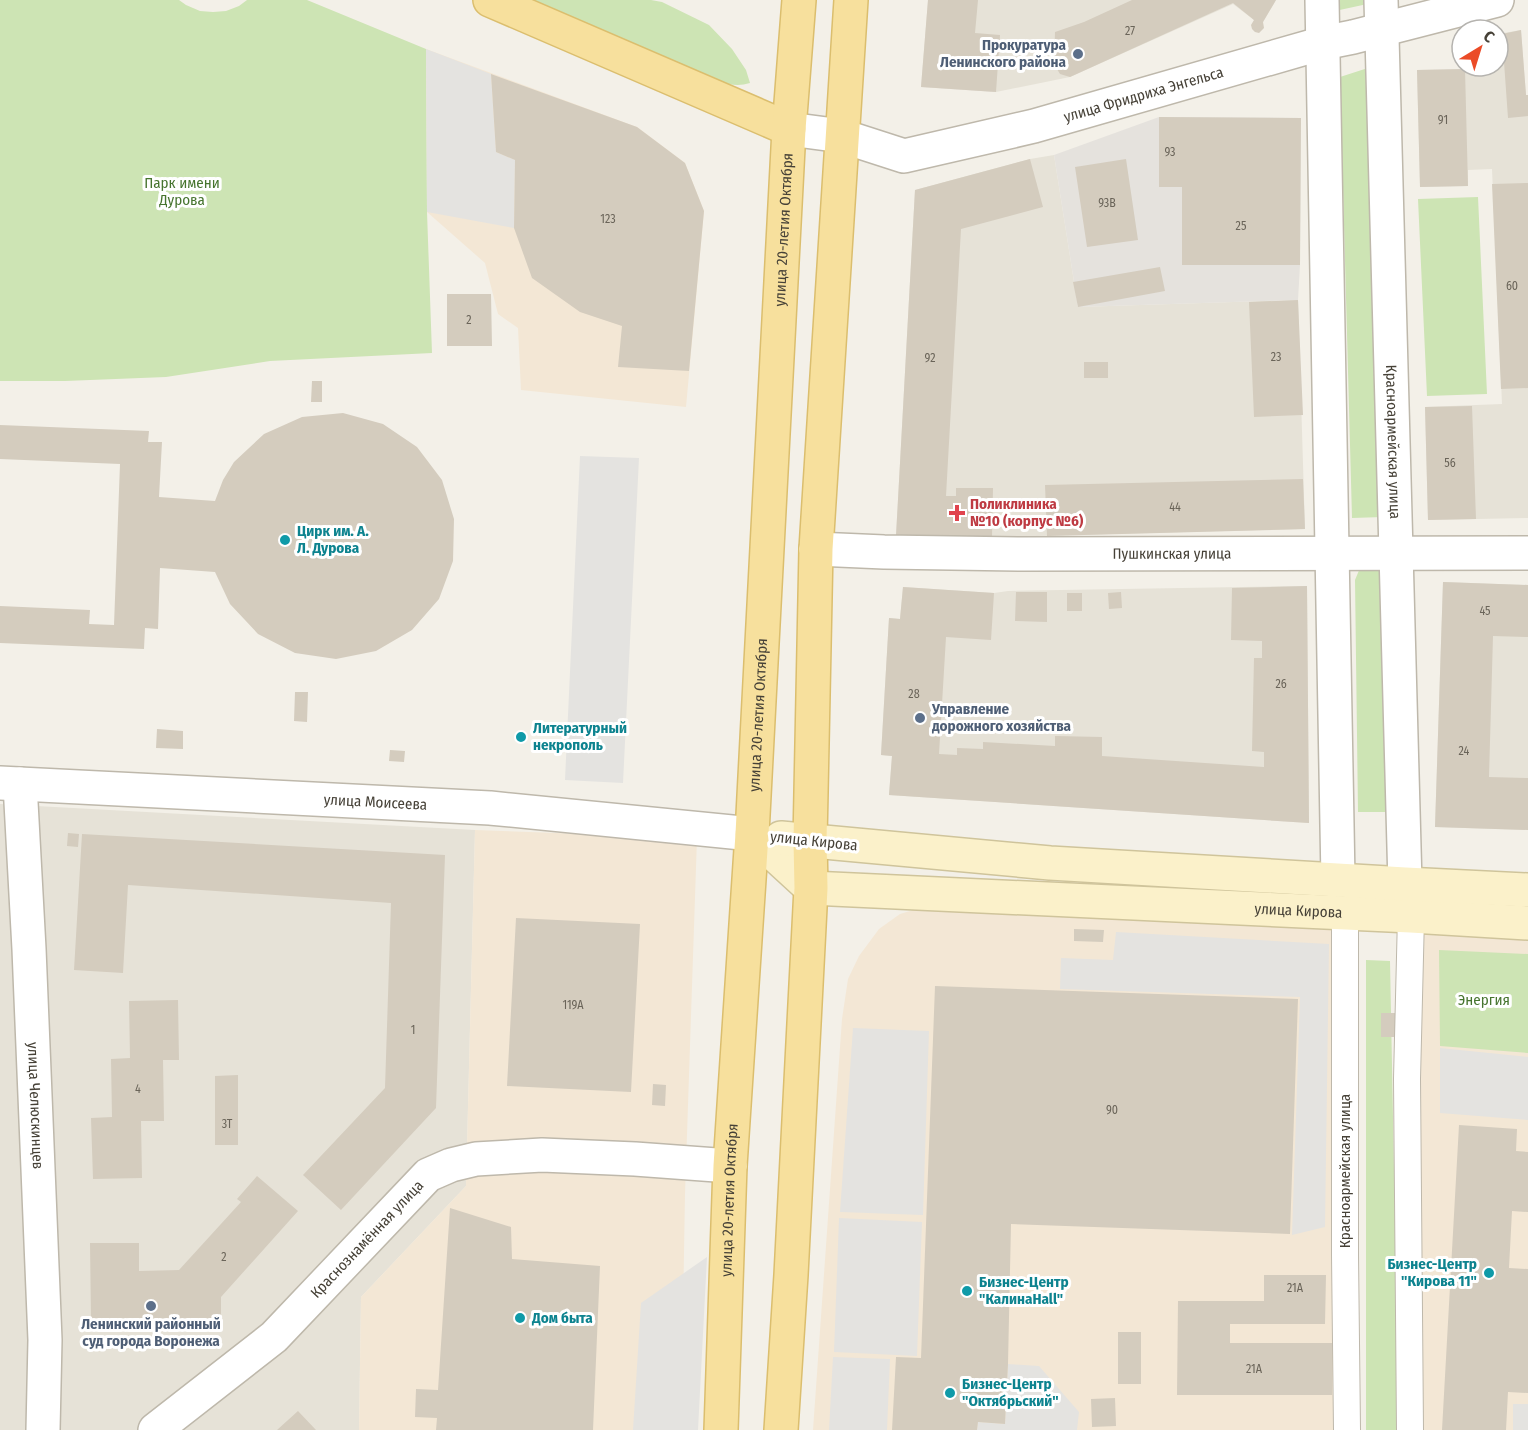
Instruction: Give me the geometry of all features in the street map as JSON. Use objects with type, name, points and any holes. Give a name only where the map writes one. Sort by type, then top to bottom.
[{"type":"main road","points":[[490,0],[789,129]]},
{"type":"main road","name":"улица 20-летия Октября","points":[[721,1430],[730,1166],[752,834],[789,129],[799,0]]},
{"type":"main road","points":[[780,1430],[791,1275],[811,888],[816,549],[850,0]]},
{"type":"main road","name":"улица Кирова","points":[[752,834],[1050,863],[1338,880],[1408,900],[1528,923]]},
{"type":"main road","name":"улица Кирова","points":[[752,834],[811,888],[1345,913],[1408,900],[1528,890]]},
{"type":"street","points":[[1322,0],[1338,880]]},
{"type":"street","name":"улица Фридриха Энгельса","points":[[789,129],[842,136],[904,156],[1034,126],[1323,43],[1381,15],[1497,0]]},
{"type":"street","name":"Красноармейская улица","points":[[1381,15],[1408,900],[1410,1430]]},
{"type":"street","name":"Пушкинская улица","points":[[816,549],[1023,554],[1528,554]]},
{"type":"street","name":"улица Моисеева","points":[[10,783],[490,808],[752,834]]},
{"type":"street","name":"улица Челюскинцев","points":[[10,783],[29,949],[45,1340],[44,1430]]},
{"type":"street","name":"Красноармейская улица","points":[[1345,913],[1344,1173],[1347,1430]]},
{"type":"street","name":"Краснознамённая улица","points":[[155,1430],[274,1337],[428,1175],[451,1165],[476,1159],[542,1155],[730,1166]]},
{"type":"shaded area","points":[[928,0],[1276,0],[1263,22],[1254,20],[1233,4],[1070,77],[996,92],[921,87]]},
{"type":"shaded area","points":[[1521,30],[1526,95],[1528,95],[1528,518],[1428,520],[1425,407],[1502,404],[1492,169],[1468,170],[1468,186],[1420,187],[1417,70],[1450,69],[1450,78],[1510,78],[1510,32]]},
{"type":"shaded area","points":[[426,49],[637,127],[685,163],[704,211],[686,407],[521,390],[518,328],[498,314],[485,263],[427,212]]},
{"type":"shaded area","points":[[426,49],[491,74],[496,152],[515,160],[514,228],[427,212]]},
{"type":"shaded area","points":[[1159,117],[1301,118],[1298,300],[1078,307],[1054,155]]},
{"type":"shaded area","points":[[1054,155],[1078,307],[1298,300],[1305,529],[992,537],[896,536],[915,190],[1030,159]]},
{"type":"shaded area","points":[[580,456],[639,458],[623,783],[565,780]]},
{"type":"shaded area","points":[[1443,582],[1528,585],[1528,830],[1435,827]]},
{"type":"shaded area","points":[[1307,586],[1309,823],[889,795],[892,756],[881,755],[889,618],[900,619],[903,587],[994,593]]},
{"type":"shaded area","points":[[0,804],[475,830],[466,1186],[361,1297],[359,1430],[0,1430]]},
{"type":"shaded area","points":[[475,830],[697,838],[685,1194],[681,1430],[359,1430],[361,1297],[466,1186]]},
{"type":"shaded area","points":[[930,905],[1339,921],[1339,1430],[813,1430],[842,1019],[848,979],[859,956],[879,929],[900,914]]},
{"type":"shaded area","points":[[1411,916],[1528,923],[1528,1430],[1410,1430]]},
{"type":"shaded area","points":[[1116,932],[1329,944],[1325,1227],[1292,1235],[1300,997],[1060,989],[1061,958],[1113,960]]},
{"type":"shaded area","points":[[853,1028],[929,1031],[923,1215],[840,1212]]},
{"type":"shaded area","points":[[1440,1048],[1528,1057],[1528,1120],[1440,1113]]},
{"type":"shaded area","points":[[839,1218],[922,1222],[917,1356],[834,1352]]},
{"type":"shaded area","points":[[707,1257],[698,1430],[633,1430],[641,1303]]},
{"type":"shaded area","points":[[833,1357],[890,1359],[887,1430],[829,1430]]},
{"type":"shaded area","points":[[1008,1364],[1039,1366],[1079,1412],[1077,1430],[977,1430],[978,1422],[1005,1424]]},
{"type":"shaded area","points":[[1513,1404],[1528,1404],[1528,1430],[1513,1430]]},
{"type":"green space","name":"Парк имени Дурова","points":[[0,0],[179,0],[200,11],[213,12],[226,11],[247,0],[307,0],[426,49],[427,212],[432,353],[270,361],[166,377],[0,381]]},
{"type":"green space","points":[[526,0],[651,0],[662,2],[709,25],[732,49],[746,70],[750,83],[733,85],[704,77]]},
{"type":"green space","points":[[1335,0],[1372,0],[1372,3],[1335,11]]},
{"type":"green space","points":[[1371,67],[1383,517],[1352,518],[1340,77]]},
{"type":"green space","points":[[1478,197],[1487,394],[1427,396],[1418,199]]},
{"type":"green space","points":[[1381,567],[1397,812],[1358,812],[1355,580],[1360,568]]},
{"type":"green space","name":"Энергия","points":[[1439,950],[1528,954],[1528,1053],[1440,1046]]},
{"type":"green space","points":[[1366,960],[1390,961],[1399,1430],[1366,1430]]},
{"type":"building","points":[[928,0],[978,0],[975,33],[1000,35],[996,92],[921,87]]},
{"type":"building","points":[[1132,0],[1276,0],[1263,22],[1264,28],[1259,33],[1252,29],[1251,25],[1254,20],[1233,3],[1070,77],[1060,74],[1054,64],[1055,32],[1084,22]]},
{"type":"building","points":[[1521,30],[1528,116],[1508,118],[1505,78],[1510,78],[1510,32]]},
{"type":"building","points":[[1450,69],[1450,78],[1465,78],[1468,186],[1420,187],[1417,70]]},
{"type":"building","points":[[491,74],[637,127],[685,163],[704,211],[689,371],[618,367],[622,326],[580,312],[532,278],[514,228],[515,160],[496,152]]},
{"type":"building","points":[[1159,117],[1301,118],[1300,265],[1182,265],[1182,187],[1159,187]]},
{"type":"building","points":[[1030,159],[1043,207],[961,229],[946,496],[956,496],[956,488],[993,488],[992,537],[896,536],[915,190]]},
{"type":"building","points":[[1126,159],[1138,240],[1087,247],[1075,167]]},
{"type":"building","points":[[1528,183],[1528,388],[1501,389],[1492,184]]},
{"type":"building","points":[[1160,267],[1165,291],[1078,307],[1073,282]]},
{"type":"building","points":[[447,294],[491,294],[492,346],[447,346]]},
{"type":"building","points":[[1298,300],[1303,415],[1254,417],[1249,302]]},
{"type":"building","points":[[1084,362],[1108,362],[1108,378],[1084,378]]},
{"type":"building","points":[[312,381],[322,381],[322,402],[311,402]]},
{"type":"building","points":[[1472,406],[1476,519],[1428,520],[1425,407]]},
{"type":"building","name":"Цирк им. А. Л. Дурова","points":[[343,413],[383,424],[417,447],[442,480],[454,519],[453,561],[439,599],[412,630],[376,651],[336,659],[295,653],[258,634],[230,604],[215,572],[160,568],[158,629],[145,628],[144,649],[0,643],[0,606],[90,610],[89,624],[114,625],[120,464],[0,459],[0,425],[149,431],[148,442],[162,442],[159,497],[215,501],[223,480],[234,462],[264,434],[302,417]]},
{"type":"building","points":[[1303,479],[1305,529],[1047,536],[1045,485]]},
{"type":"building","points":[[1443,582],[1528,585],[1528,637],[1493,636],[1489,777],[1528,778],[1528,830],[1435,827]]},
{"type":"building","points":[[1307,586],[1309,823],[889,795],[892,756],[881,755],[889,618],[900,619],[903,587],[994,593],[991,640],[946,637],[939,754],[957,755],[957,748],[983,749],[983,742],[1055,746],[1055,736],[1102,737],[1102,756],[1264,767],[1264,752],[1252,751],[1254,658],[1262,658],[1262,641],[1231,640],[1232,588]]},
{"type":"building","points":[[1016,592],[1047,592],[1047,622],[1015,621]]},
{"type":"building","points":[[1121,592],[1122,608],[1109,609],[1108,593]]},
{"type":"building","points":[[1067,593],[1082,593],[1082,611],[1067,611]]},
{"type":"building","points":[[295,692],[308,692],[307,722],[294,721]]},
{"type":"building","points":[[157,729],[183,731],[183,749],[156,748]]},
{"type":"building","points":[[390,750],[405,751],[404,762],[389,761]]},
{"type":"building","points":[[68,833],[79,834],[78,847],[67,846]]},
{"type":"building","points":[[82,834],[445,855],[436,1108],[341,1210],[303,1175],[385,1088],[391,903],[128,885],[123,973],[74,970]]},
{"type":"building","points":[[516,918],[640,924],[631,1092],[507,1086]]},
{"type":"building","points":[[1074,929],[1104,930],[1103,942],[1074,941]]},
{"type":"building","points":[[935,986],[1298,999],[1290,1234],[1011,1224],[1005,1424],[978,1422],[977,1430],[892,1430],[896,1357],[921,1358]]},
{"type":"building","points":[[178,1000],[179,1060],[163,1060],[164,1121],[141,1121],[142,1178],[93,1179],[91,1118],[112,1117],[111,1059],[130,1058],[129,1001]]},
{"type":"building","points":[[1381,1013],[1396,1013],[1396,1037],[1381,1037]]},
{"type":"building","points":[[238,1075],[238,1145],[215,1145],[215,1076]]},
{"type":"building","points":[[653,1084],[666,1085],[665,1106],[652,1105]]},
{"type":"building","name":"Бизнес-Центр \"Кирова 11\"","points":[[1459,1125],[1517,1129],[1516,1151],[1528,1152],[1528,1212],[1512,1211],[1509,1268],[1528,1269],[1528,1393],[1508,1392],[1506,1430],[1442,1430]]},
{"type":"building","points":[[257,1176],[298,1211],[221,1297],[221,1319],[91,1319],[90,1243],[139,1243],[139,1271],[179,1270],[241,1202],[237,1199]]},
{"type":"building","name":"Дом быта","points":[[450,1208],[511,1227],[512,1259],[600,1266],[593,1430],[436,1430],[437,1418],[415,1417],[416,1389],[438,1390]]},
{"type":"building","points":[[1264,1275],[1326,1275],[1325,1324],[1230,1324],[1230,1343],[1332,1343],[1332,1395],[1177,1395],[1178,1301],[1264,1301]]},
{"type":"building","points":[[1118,1332],[1141,1332],[1141,1384],[1118,1384]]},
{"type":"building","points":[[1115,1398],[1116,1426],[1092,1427],[1091,1399]]},
{"type":"building","points":[[298,1411],[316,1430],[277,1430]]},
{"type":"place","name":"Прокуратура Ленинского района","points":[[1078,54]]},
{"type":"place","name":"Поликлиника №10 (корпус №6)","points":[[957,513]]},
{"type":"place","name":"Цирк им. А. Л. Дурова","points":[[285,540]]},
{"type":"place","name":"Управление дорожного хозяйства","points":[[920,718]]},
{"type":"place","name":"Литературный некрополь","points":[[521,737]]},
{"type":"place","name":"Бизнес-Центр \"Кирова 11\"","points":[[1489,1273]]},
{"type":"place","name":"Бизнес-Центр \"КалинаHall\"","points":[[967,1291]]},
{"type":"place","name":"Ленинский районный суд города Воронежа","points":[[151,1306]]},
{"type":"place","name":"Дом быта","points":[[520,1318]]},
{"type":"place","name":"Бизнес-Центр \"Октябрьский\"","points":[[950,1393]]}]
